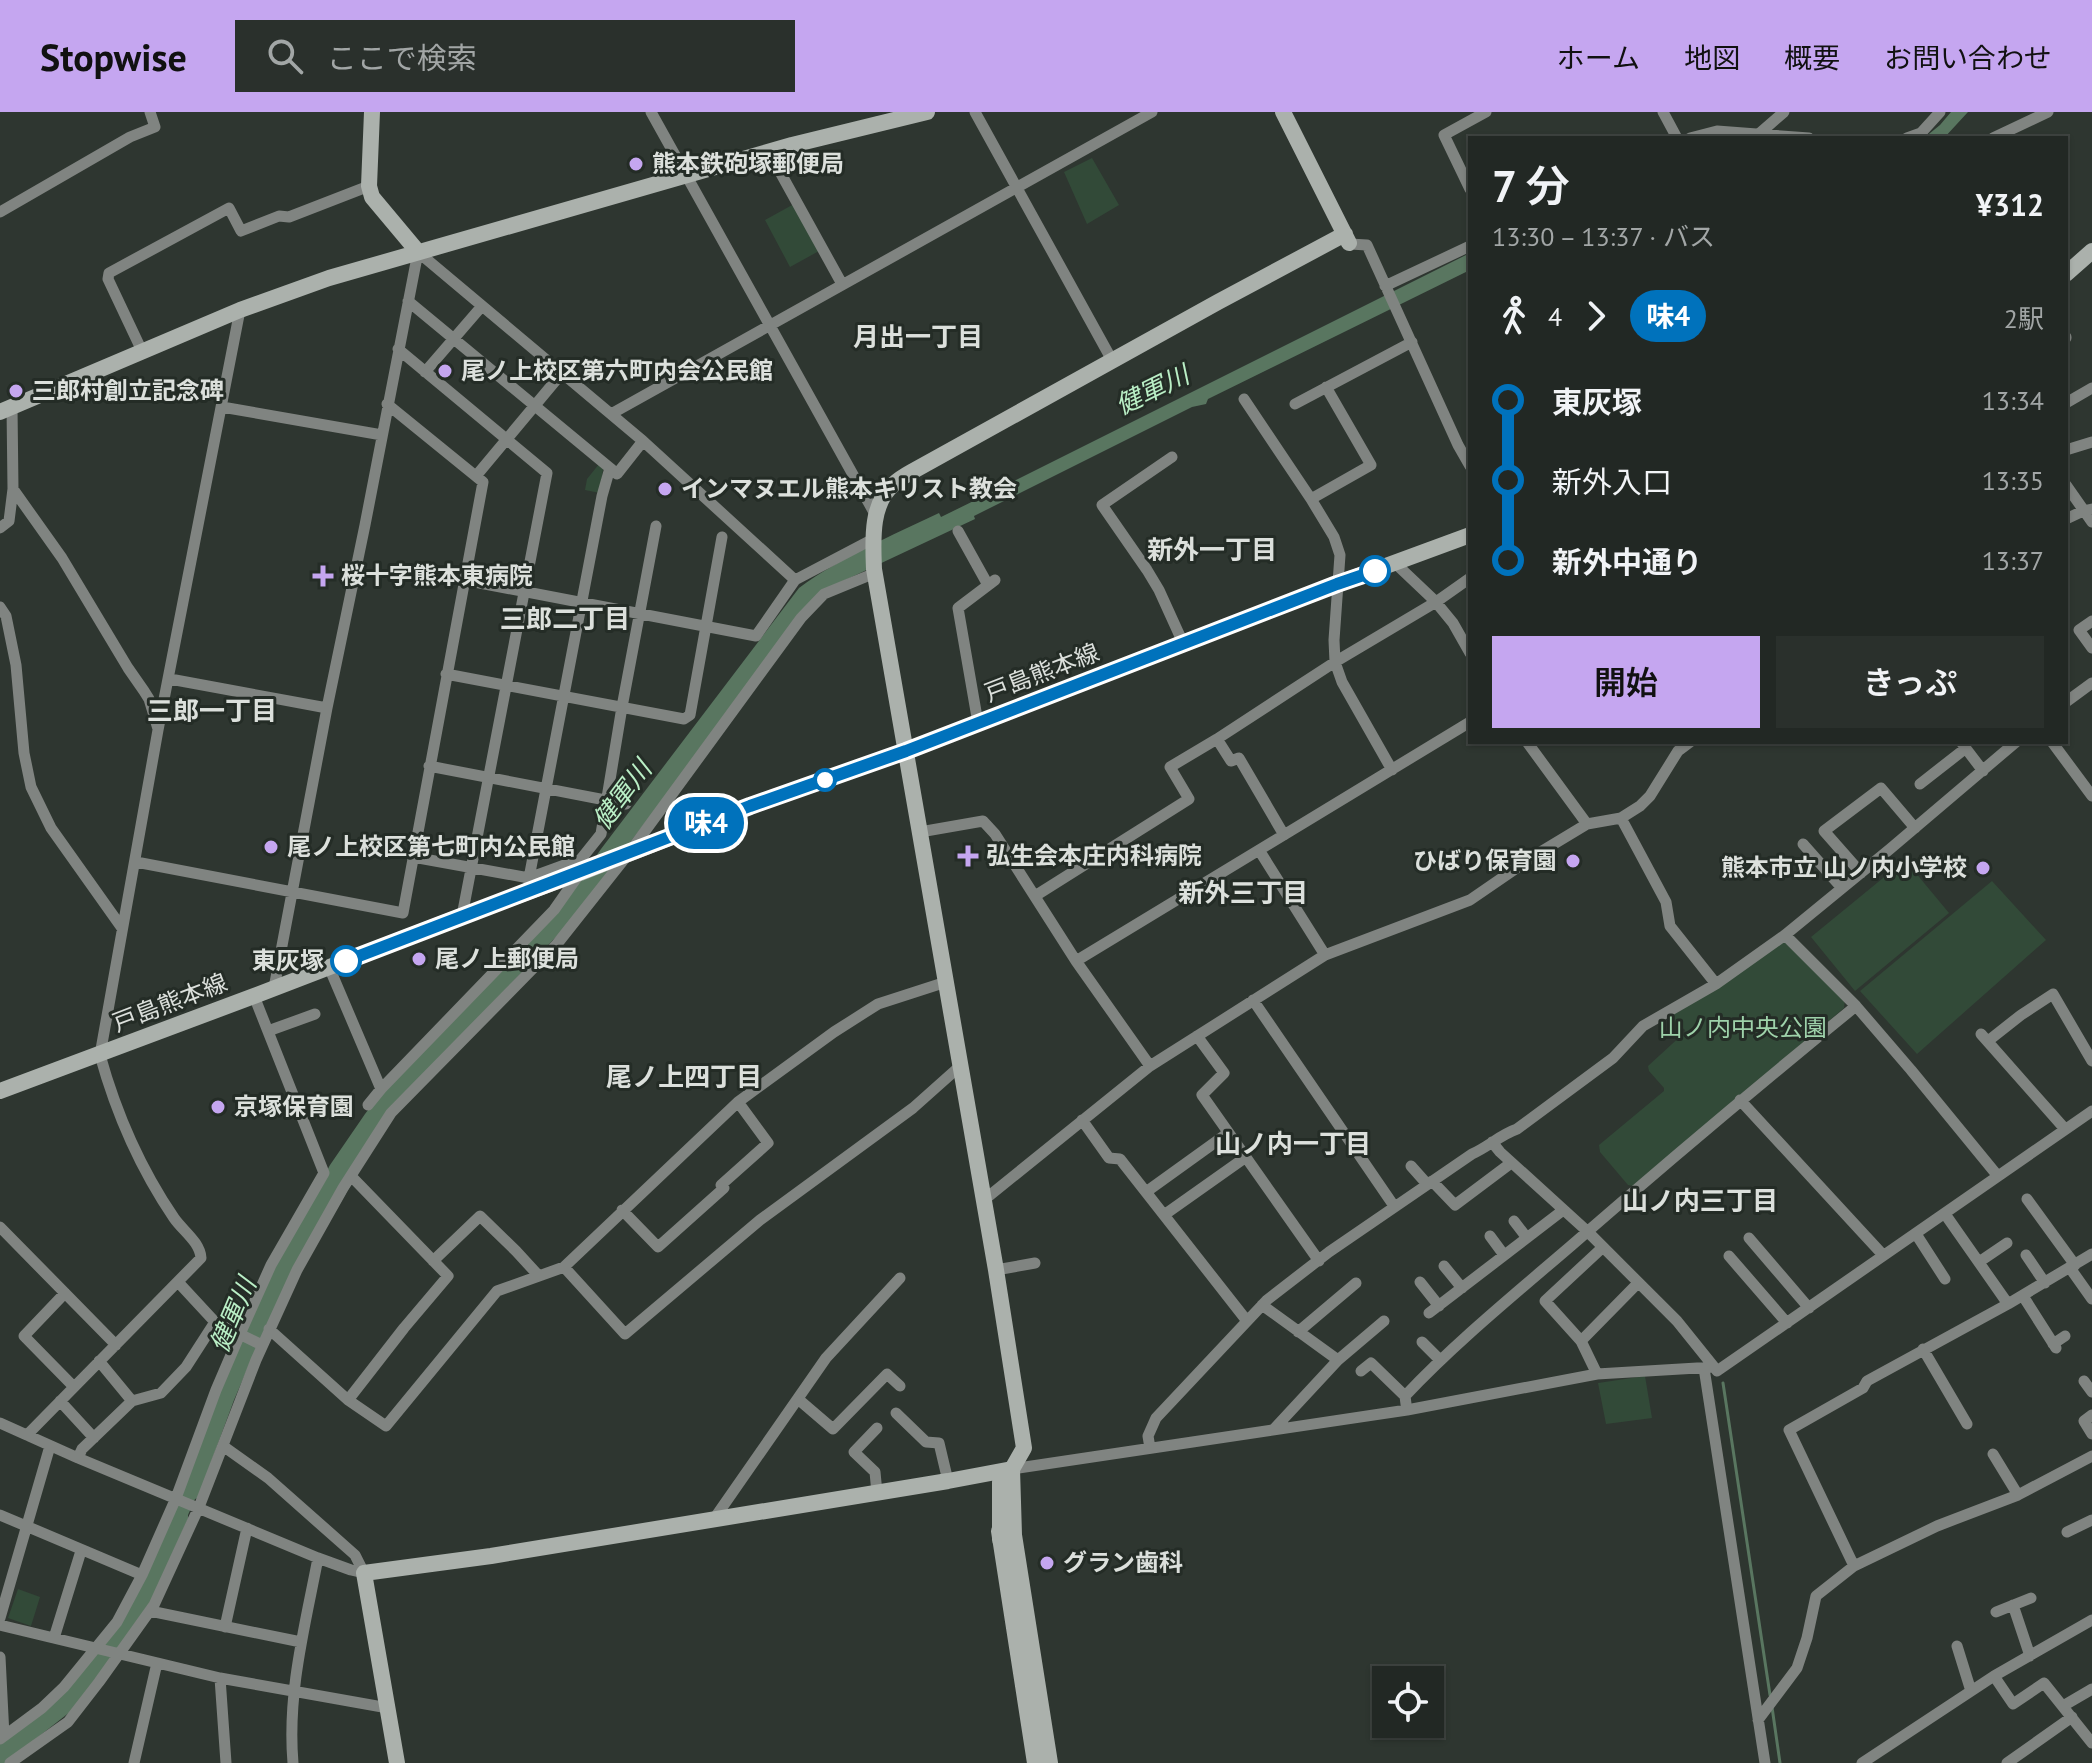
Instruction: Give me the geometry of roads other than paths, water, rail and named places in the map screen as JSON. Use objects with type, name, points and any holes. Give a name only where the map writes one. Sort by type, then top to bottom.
[{"type":"street","points":[[0,212],[130,137],[155,127],[150,112]]},
{"type":"street","points":[[372,112],[369,186],[372,197],[418,252],[643,441],[795,580]]},
{"type":"street","points":[[651,112],[877,516]]},
{"type":"street","points":[[0,528],[9,521],[13,489],[6,410],[240,310],[329,278],[769,152],[927,112]]},
{"type":"street","points":[[975,112],[1113,362]]},
{"type":"street","points":[[611,414],[1152,112]]},
{"type":"street","points":[[1283,112],[1354,241],[1386,287],[1468,462]]},
{"type":"street","points":[[1468,185],[1444,135],[1486,112]]},
{"type":"street","points":[[1663,112],[1676,136]]},
{"type":"street","points":[[1760,133],[1784,112]]},
{"type":"street","points":[[1913,136],[1921,133],[1940,112]]},
{"type":"street","points":[[1997,136],[2048,112]]},
{"type":"street","points":[[1698,136],[1717,131],[1789,136]]},
{"type":"street","points":[[769,152],[842,284]]},
{"type":"street","points":[[142,351],[108,279],[109,273],[229,208],[241,231],[279,216],[289,217],[369,186]]},
{"type":"street","points":[[1000,1540],[1000,1482],[1024,1448],[996,1270],[874,571],[873,541],[881,500],[893,484],[915,470],[1218,302],[1354,241]]},
{"type":"street","points":[[1386,287],[1468,247]]},
{"type":"street","points":[[2068,272],[2092,251]]},
{"type":"street","points":[[274,988],[418,252]]},
{"type":"street","points":[[408,301],[617,474],[643,441]]},
{"type":"street","points":[[425,372],[482,306]]},
{"type":"street","points":[[27,1435],[199,1262],[201,1253],[175,1220],[147,1175],[112,1098],[100,1055],[158,730],[240,310]]},
{"type":"street","points":[[1295,404],[1412,342]]},
{"type":"street","points":[[398,349],[547,473],[462,916]]},
{"type":"street","points":[[476,476],[562,373]]},
{"type":"street","points":[[1311,499],[1371,465],[1326,387]]},
{"type":"street","points":[[2068,402],[2092,388]]},
{"type":"street","points":[[1244,399],[1334,537],[1340,555],[1335,662],[1342,682],[1392,770]]},
{"type":"street","points":[[136,862],[403,913],[483,482],[387,404]]},
{"type":"street","points":[[222,407],[382,435]]},
{"type":"street","points":[[2068,449],[2092,442]]},
{"type":"street","points":[[1172,457],[1102,505],[1159,590],[1184,645]]},
{"type":"street","points":[[528,885],[602,496],[610,468]]},
{"type":"street","points":[[2068,487],[2087,510],[2092,522]]},
{"type":"street","points":[[13,489],[62,558],[149,699],[158,730]]},
{"type":"street","points":[[2068,518],[2087,510]]},
{"type":"street","points":[[413,857],[471,867],[528,885],[581,859],[601,834],[656,526]]},
{"type":"street","points":[[958,531],[992,583],[958,608],[978,723]]},
{"type":"street","name":"戸島熊本線","points":[[0,1091],[462,916],[528,885],[580,873],[1468,536]]},
{"type":"street","points":[[446,674],[684,719],[690,715],[722,537]]},
{"type":"street","points":[[464,580],[756,636],[795,580],[873,541]]},
{"type":"street","points":[[1396,564],[1436,602],[1468,649]]},
{"type":"street","points":[[0,1756],[8,1763],[68,1722],[150,1611],[199,1507],[262,1345],[297,1270],[391,1113],[557,944],[629,853],[801,618],[824,594],[874,571]]},
{"type":"street","points":[[1035,896],[1189,799],[1170,767],[1468,579]]},
{"type":"street","points":[[0,607],[6,616],[16,665],[24,753],[31,787],[51,828],[122,928]]},
{"type":"street","points":[[2092,621],[2079,630],[2092,648]]},
{"type":"street","points":[[170,679],[327,708]]},
{"type":"street","points":[[2068,701],[2092,683]]},
{"type":"street","points":[[1076,961],[1468,723]]},
{"type":"street","points":[[1217,739],[1231,761],[1239,758],[1284,835]]},
{"type":"street","points":[[1528,744],[1587,824]]},
{"type":"street","points":[[984,1200],[1150,1066],[1325,955],[1470,900],[1587,824],[1621,818],[1640,806],[1650,796],[1678,751],[1687,744]]},
{"type":"street","points":[[1150,1448],[1148,1436],[1156,1418],[1262,1305],[1394,1206],[1502,1135],[1517,1129],[1613,1058],[1643,1026],[1716,984],[1785,935],[2014,744]]},
{"type":"street","points":[[2053,744],[2092,796]]},
{"type":"street","points":[[1920,784],[1964,745],[1983,771]]},
{"type":"street","points":[[429,766],[626,804]]},
{"type":"street","points":[[1861,873],[1824,831],[1881,788],[1915,828]]},
{"type":"street","points":[[1621,818],[1666,902],[1670,926],[1716,984]]},
{"type":"street","points":[[920,832],[983,821],[995,834],[1076,961],[1150,1066]]},
{"type":"street","points":[[1803,844],[1842,888]]},
{"type":"street","points":[[1259,850],[1325,955]]},
{"type":"street","points":[[368,1105],[554,910],[580,873]]},
{"type":"street","points":[[1785,935],[1856,1006],[1997,1175]]},
{"type":"street","points":[[329,967],[381,1089]]},
{"type":"street","points":[[269,1329],[348,1400],[386,1426],[497,1291],[564,1267],[738,1102],[834,1032],[878,1004],[946,982]]},
{"type":"street","points":[[2065,1129],[1984,1038],[2053,994],[2092,1061]]},
{"type":"street","points":[[2,1738],[64,1687],[117,1622],[176,1498],[216,1390],[271,1265],[324,1173],[254,996]]},
{"type":"street","points":[[1253,1000],[1394,1206]]},
{"type":"street","points":[[1405,1396],[1440,1360],[1587,1231],[1856,1006]]},
{"type":"street","points":[[268,1031],[315,1014]]},
{"type":"street","points":[[1197,1036],[1224,1073],[1202,1095],[1319,1261]]},
{"type":"street","points":[[564,1267],[625,1334],[760,1220],[913,1108],[959,1067]]},
{"type":"street","points":[[1740,1100],[1883,1255]]},
{"type":"street","points":[[622,1210],[658,1247],[768,1143],[738,1102]]},
{"type":"street","points":[[0,1423],[351,1570],[364,1573],[491,1556],[1012,1469],[1407,1410],[1597,1374],[1709,1368],[1717,1371],[2092,1111]]},
{"type":"street","points":[[1082,1120],[1109,1158],[1120,1159],[1247,1321]]},
{"type":"street","points":[[1146,1192],[1228,1133]]},
{"type":"street","points":[[1492,1142],[1677,1321],[1709,1368],[1765,1763]]},
{"type":"street","points":[[1164,1215],[1246,1157]]},
{"type":"street","points":[[1411,1166],[1455,1205],[1511,1163]]},
{"type":"street","points":[[348,1400],[448,1276],[351,1176]]},
{"type":"street","points":[[2027,1199],[2092,1299]]},
{"type":"street","points":[[1420,1282],[1434,1309],[1562,1211]]},
{"type":"street","points":[[1945,1214],[2008,1304]]},
{"type":"street","points":[[433,1261],[480,1216],[538,1275]]},
{"type":"street","points":[[1514,1221],[1527,1238]]},
{"type":"street","points":[[0,1227],[116,1345]]},
{"type":"street","points":[[1916,1234],[1945,1279]]},
{"type":"street","points":[[1490,1236],[1504,1255]]},
{"type":"street","points":[[1749,1238],[1809,1308]]},
{"type":"street","points":[[1979,1262],[2007,1243]]},
{"type":"street","points":[[1597,1374],[1581,1341],[1545,1301],[1602,1248]]},
{"type":"street","points":[[1854,1566],[1789,1430],[1863,1388],[1867,1381],[2023,1296],[2092,1254]]},
{"type":"street","points":[[2026,1255],[2045,1283]]},
{"type":"street","points":[[1729,1256],[1787,1323]]},
{"type":"street","points":[[996,1270],[1035,1263]]},
{"type":"street","points":[[1444,1266],[1462,1288]]},
{"type":"street","points":[[714,1519],[826,1358],[900,1278]]},
{"type":"street","points":[[178,1282],[215,1322],[262,1345]]},
{"type":"street","points":[[1298,1332],[1356,1283]]},
{"type":"street","points":[[1581,1341],[1638,1283]]},
{"type":"street","points":[[65,1293],[24,1336],[74,1387]]},
{"type":"street","points":[[2023,1296],[2054,1346],[2065,1336]]},
{"type":"street","points":[[1262,1305],[1338,1360]]},
{"type":"street","points":[[1273,1430],[1338,1360],[1384,1321]]},
{"type":"street","points":[[78,1458],[82,1449],[132,1401],[161,1393],[186,1367],[215,1322]]},
{"type":"street","points":[[1422,1342],[1440,1360]]},
{"type":"street","points":[[1923,1349],[1967,1424]]},
{"type":"street","points":[[99,1361],[132,1401]]},
{"type":"street","points":[[1361,1371],[1371,1363],[1405,1396],[1407,1410]]},
{"type":"street","points":[[798,1399],[833,1429],[887,1374],[900,1386]]},
{"type":"street","points":[[2084,1381],[2092,1392]]},
{"type":"street","points":[[60,1401],[94,1438]]},
{"type":"street","points":[[896,1413],[926,1442],[939,1443],[948,1481]]},
{"type":"street","points":[[2092,1415],[2084,1421],[2092,1434]]},
{"type":"street","points":[[877,1428],[854,1452],[875,1472],[877,1493]]},
{"type":"street","points":[[0,1618],[50,1446]]},
{"type":"street","points":[[223,1446],[268,1478],[355,1555],[364,1573],[397,1763]]},
{"type":"street","points":[[1993,1454],[2018,1495]]},
{"type":"street","points":[[1758,1720],[1797,1668],[1816,1596],[1854,1566],[1937,1526],[2018,1495],[2092,1456]]},
{"type":"street","points":[[1012,1469],[1014,1535],[1050,1763]]},
{"type":"street","points":[[969,1478],[987,1484],[1000,1540],[1035,1763]]},
{"type":"street","points":[[0,1515],[142,1575]]},
{"type":"street","points":[[2067,1532],[2092,1520]]},
{"type":"street","points":[[225,1627],[247,1528]]},
{"type":"street","points":[[54,1638],[81,1551]]},
{"type":"street","points":[[293,1763],[293,1691],[318,1558]]},
{"type":"street","points":[[0,1568],[13,1573]]},
{"type":"street","points":[[1996,1612],[2031,1598]]},
{"type":"street","points":[[2013,1605],[2030,1656]]},
{"type":"street","points":[[150,1611],[301,1642]]},
{"type":"street","points":[[1862,1763],[1994,1676],[2092,1620]]},
{"type":"street","points":[[0,1625],[220,1678],[388,1708]]},
{"type":"street","points":[[1957,1646],[1971,1691]]},
{"type":"street","points":[[0,1657],[2,1738]]},
{"type":"street","points":[[134,1763],[157,1663]]},
{"type":"street","points":[[1994,1676],[2013,1704],[2044,1683],[2090,1737]]},
{"type":"street","points":[[220,1678],[226,1763]]},
{"type":"street","points":[[2063,1706],[2092,1689]]},
{"type":"street","points":[[2007,1763],[2072,1717]]},
{"type":"waterway","points":[[1723,1383],[1770,1695]]},
{"type":"waterway","points":[[1772,1707],[1780,1763]]},
{"type":"place","name":"熊本鉄砲塚郵便局","points":[[636,164]]},
{"type":"place","name":"尾ノ上校区第六町内会公民館","points":[[445,371]]},
{"type":"place","name":"三郎村創立記念碑","points":[[16,391]]},
{"type":"place","name":"インマヌエル熊本キリスト教会","points":[[665,489]]},
{"type":"place","name":"桜十字熊本東病院","points":[[323,576]]},
{"type":"place","name":"尾ノ上校区第七町内公民館","points":[[271,847]]},
{"type":"place","name":"弘生会本庄内科病院","points":[[968,856]]},
{"type":"place","name":"ひばり保育園","points":[[1573,861]]},
{"type":"place","name":"熊本市立 山ノ内小学校","points":[[1983,868]]},
{"type":"place","name":"尾ノ上郵便局","points":[[419,959]]},
{"type":"place","name":"東灰塚","points":[[346,961]]},
{"type":"place","name":"京塚保育園","points":[[218,1107]]},
{"type":"place","name":"グラン歯科","points":[[1047,1563]]},
{"type":"district","name":"月出一丁目","points":[[918,337]]},
{"type":"district","name":"新外一丁目","points":[[1212,550]]},
{"type":"district","name":"三郎二丁目","points":[[565,619]]},
{"type":"district","name":"三郎一丁目","points":[[212,711]]},
{"type":"district","name":"新外三丁目","points":[[1243,893]]},
{"type":"district","name":"尾ノ上四丁目","points":[[684,1077]]},
{"type":"district","name":"山ノ内一丁目","points":[[1293,1144]]},
{"type":"district","name":"山ノ内三丁目","points":[[1700,1201]]},
{"type":"water label","name":"健軍川","points":[[1152,390]]},
{"type":"water label","name":"健軍川","points":[[622,795]]},
{"type":"water label","name":"健軍川","points":[[233,1315]]},
{"type":"park label","name":"山ノ内中央公園","points":[[1743,1028]]}]
